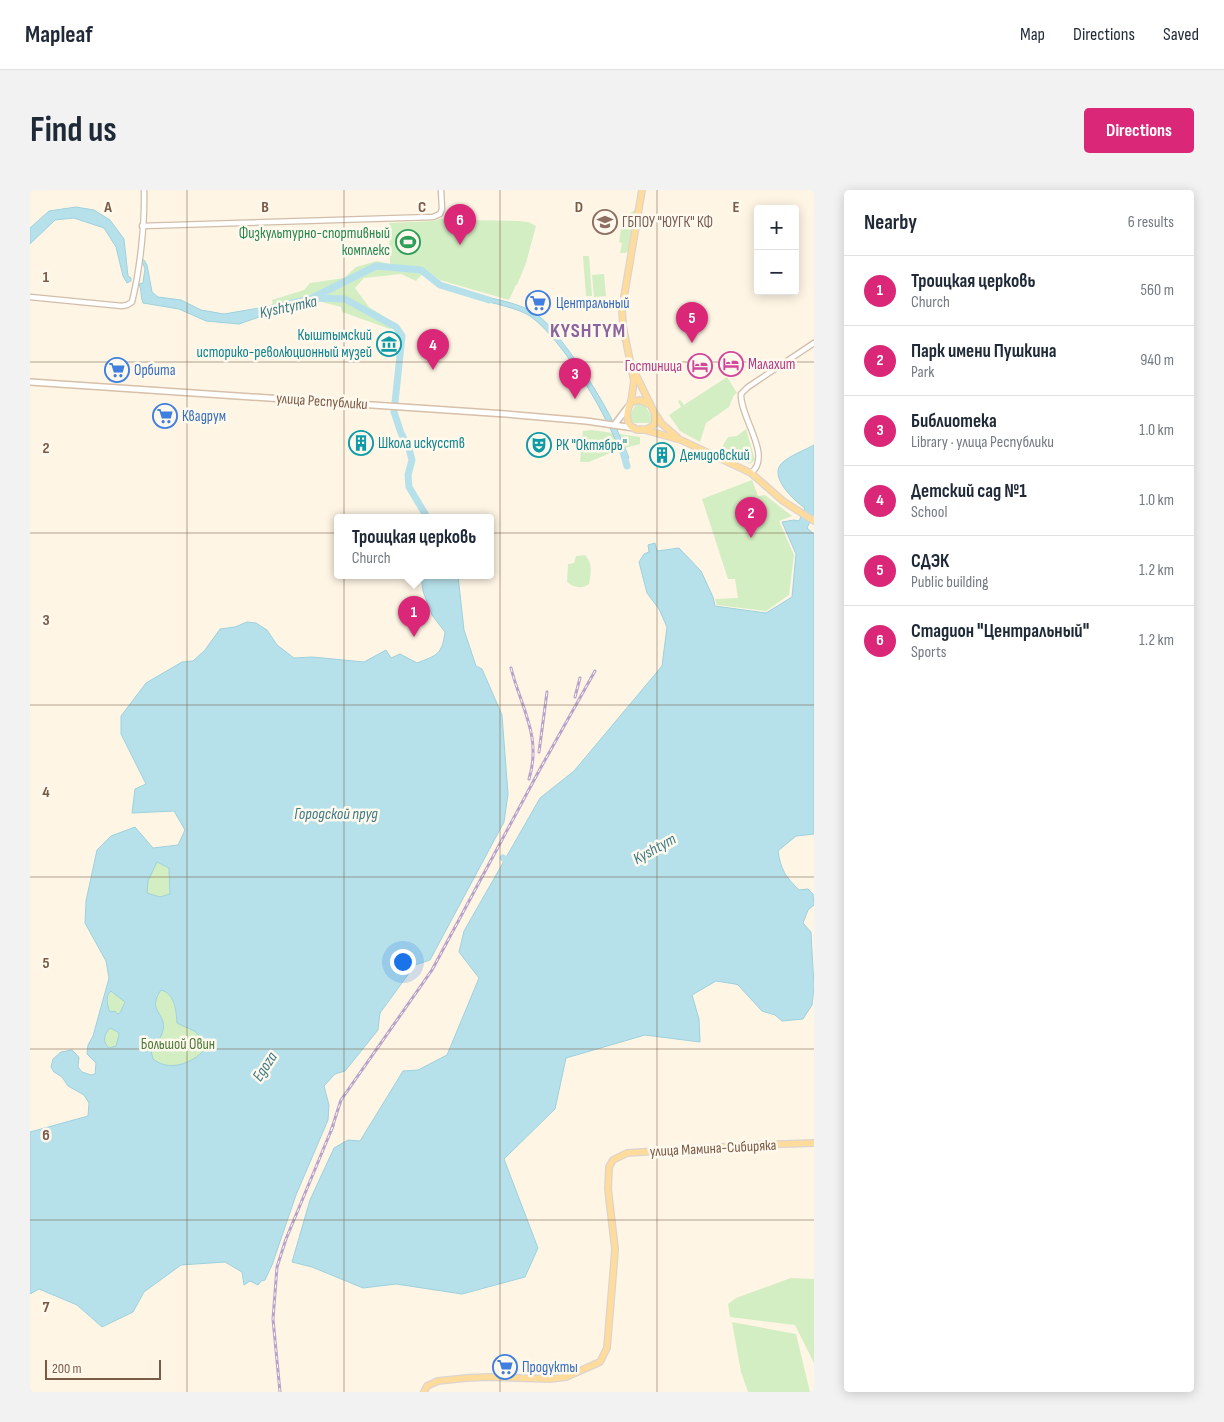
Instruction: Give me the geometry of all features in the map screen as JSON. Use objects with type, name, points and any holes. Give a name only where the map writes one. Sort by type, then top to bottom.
[{"type":"main road","points":[[642,190],[622,309],[625,335],[633,369],[634,388],[626,416],[627,422],[634,428],[681,440],[751,473],[798,512],[814,521]]},
{"type":"main road","points":[[633,369],[655,414],[662,424],[681,440]]},
{"type":"main road","name":"улица Республики","points":[[30,382],[506,414],[614,424],[634,428]]},
{"type":"main road","points":[[614,424],[630,403],[640,400],[650,405]]},
{"type":"main road","points":[[641,429],[647,429],[655,424],[655,414]]},
{"type":"main road","name":"улица Мамина-Сибиряка","points":[[424,1392],[428,1386],[438,1381],[466,1378],[489,1376],[566,1378],[600,1362],[607,1348],[613,1287],[615,1249],[608,1189],[609,1166],[613,1160],[627,1153],[814,1143]]},
{"type":"street","points":[[30,297],[122,306],[132,302],[137,279],[144,190]]},
{"type":"street","points":[[142,226],[433,217],[440,214],[442,209],[441,190]]},
{"type":"street","points":[[751,473],[759,465],[760,456],[743,408],[741,394],[814,343]]},
{"type":"green space","points":[[636,209],[628,251],[620,253],[622,243],[619,242],[622,222],[627,223],[629,214]]},
{"type":"green space","points":[[458,218],[461,220],[519,221],[528,222],[536,226],[526,263],[509,300],[440,280],[426,270],[416,281],[401,274],[364,278],[355,288],[369,307],[395,323],[390,329],[342,312],[341,307],[314,300],[310,310],[299,299],[273,306],[272,300],[304,290],[310,283],[344,278],[356,267],[377,261],[390,264],[389,223]]},
{"type":"green space","points":[[583,256],[589,256],[592,296],[586,296]]},
{"type":"green space","points":[[604,274],[606,296],[594,297],[592,275]]},
{"type":"green space","points":[[727,377],[737,393],[734,395],[729,407],[706,423],[700,442],[680,431],[669,415],[681,407],[678,401],[680,400],[684,405]]},
{"type":"green space","points":[[639,402],[643,403],[653,418],[651,423],[634,423],[632,421],[632,412]]},
{"type":"green space","points":[[746,429],[755,460],[750,464],[736,458],[738,454],[722,447],[728,437],[737,436]]},
{"type":"green space","points":[[592,430],[640,437],[640,444],[617,450],[589,462],[580,462],[583,431]]},
{"type":"green space","points":[[752,480],[758,496],[765,495],[792,516],[779,521],[794,555],[789,595],[766,611],[717,605],[715,599],[738,598],[735,579],[728,579],[702,499]]},
{"type":"green space","points":[[585,555],[590,565],[589,584],[583,587],[575,587],[567,582],[568,564],[574,563],[576,556]]},
{"type":"green space","points":[[157,862],[169,868],[170,894],[160,897],[147,893],[148,881]]},
{"type":"green space","name":"Большой Овин","points":[[161,990],[166,992],[172,999],[177,1023],[198,1034],[205,1049],[194,1059],[173,1066],[153,1059],[151,1051],[163,1030],[162,1019],[156,1007],[157,997]]},
{"type":"green space","points":[[111,991],[125,1001],[120,1013],[117,1014],[115,1011],[110,1012],[106,1000]]},
{"type":"green space","points":[[110,1028],[118,1032],[119,1035],[116,1046],[109,1048],[105,1043],[105,1038],[106,1032]]},
{"type":"green space","points":[[791,1278],[814,1279],[814,1363],[795,1325],[730,1317],[728,1304],[736,1298]]},
{"type":"green space","points":[[732,1322],[796,1334],[810,1392],[748,1392],[741,1372]]},
{"type":"water","points":[[76,207],[94,210],[110,220],[124,239],[128,276],[131,278],[131,281],[127,283],[123,276],[116,247],[104,228],[74,218],[55,220],[30,244],[30,228],[49,211]]},
{"type":"water","points":[[141,260],[144,260],[147,265],[152,292],[158,297],[181,300],[201,310],[224,314],[265,307],[265,315],[239,324],[206,321],[179,309],[143,303],[139,284],[143,283],[145,268]]},
{"type":"water","points":[[482,296],[521,306],[539,316],[549,325],[595,389],[617,430],[629,458],[623,459],[597,403],[571,362],[543,327],[525,313],[479,299]]},
{"type":"water","points":[[814,445],[814,513],[807,528],[814,534],[814,834],[796,836],[778,851],[782,868],[790,881],[799,890],[808,889],[813,894],[814,905],[808,910],[803,923],[811,932],[814,987],[812,1005],[803,1019],[782,1021],[775,1015],[762,1011],[738,985],[716,981],[692,995],[699,1019],[700,1042],[645,1035],[566,1058],[555,1109],[504,1159],[538,1248],[525,1277],[462,1294],[396,1284],[363,1288],[312,1267],[292,1262],[310,1200],[334,1148],[348,1140],[360,1141],[403,1071],[418,1070],[447,1055],[479,978],[459,952],[464,931],[540,798],[574,771],[662,666],[667,627],[659,609],[647,593],[639,562],[644,554],[649,552],[648,545],[655,543],[657,551],[679,548],[701,571],[715,606],[766,613],[792,597],[796,554],[782,522],[799,521],[805,508],[784,488],[778,475],[779,468],[789,458]]},
{"type":"water","name":"Городской пруд","points":[[421,579],[458,579],[464,630],[476,666],[482,669],[502,715],[508,794],[504,822],[430,960],[415,965],[380,1013],[378,1030],[345,1071],[335,1074],[324,1086],[329,1105],[328,1120],[296,1195],[265,1280],[261,1281],[258,1285],[250,1281],[244,1285],[242,1272],[225,1262],[181,1265],[144,1292],[133,1312],[102,1327],[77,1305],[39,1289],[30,1294],[30,1132],[88,1116],[89,1103],[84,1095],[68,1086],[62,1077],[54,1072],[51,1067],[53,1059],[61,1052],[72,1050],[79,1057],[78,1067],[82,1072],[91,1075],[95,1074],[96,1063],[87,1054],[88,1045],[93,1036],[109,978],[106,961],[85,923],[86,901],[97,850],[111,836],[135,827],[153,848],[178,845],[185,830],[174,811],[132,813],[135,789],[146,784],[121,734],[121,716],[146,683],[182,662],[193,661],[205,650],[220,629],[235,627],[247,622],[256,623],[267,630],[277,645],[294,658],[312,657],[364,662],[386,650],[391,658],[400,654],[417,663],[434,656],[442,645],[445,632],[432,615],[423,591]],"holes":[[[157,862],[169,868],[170,894],[160,897],[147,893],[148,881]],[[161,990],[166,992],[174,1003],[177,1023],[195,1031],[201,1038],[205,1049],[194,1059],[173,1066],[159,1063],[153,1059],[151,1051],[163,1030],[162,1020],[156,1007],[157,997]],[[111,991],[125,1002],[120,1013],[110,1012],[107,1001]],[[110,1028],[118,1032],[119,1035],[116,1046],[109,1048],[105,1041],[105,1035]]]},
{"type":"waterway","points":[[314,297],[376,266],[421,270],[440,285],[489,300]]},
{"type":"waterway","name":"Kyshtymka","points":[[257,312],[313,298],[345,299],[396,327],[402,336],[394,412],[412,460],[408,475],[409,487],[425,514]]},
{"type":"waterway","points":[[623,452],[627,466]]},
{"type":"waterway","name":"Kyshtym","points":[[503,858],[514,864]]},
{"type":"railway","points":[[511,668],[532,736],[532,764],[529,779]]},
{"type":"railway","points":[[331,1131],[341,1100],[432,970],[595,671]]},
{"type":"railway","points":[[575,697],[580,678]]},
{"type":"railway","points":[[539,752],[547,692]]},
{"type":"railway","points":[[280,1392],[273,1319],[277,1267],[286,1239],[333,1126]]},
{"type":"place","name":"ГБПОУ \"ЮУГК\" КФ","points":[[605,222]]},
{"type":"place","name":"Физкультурно-спортивный комплекс","points":[[408,242]]},
{"type":"place","name":"Стадион \"Центральный\"","points":[[460,245]]},
{"type":"place","name":"Центральный","points":[[538,303]]},
{"type":"place","name":"СДЭК","points":[[692,343]]},
{"type":"place","name":"Кыштымский историко-революционный музей","points":[[389,344]]},
{"type":"place","name":"Малахит","points":[[731,364]]},
{"type":"place","name":"Гостиница","points":[[700,366]]},
{"type":"place","name":"Орбита","points":[[117,370]]},
{"type":"place","name":"Детский сад №1","points":[[433,370]]},
{"type":"place","name":"Библиотека","points":[[575,399]]},
{"type":"place","name":"Квадрум","points":[[165,416]]},
{"type":"place","name":"Школа искусств","points":[[361,443]]},
{"type":"place","name":"РК \"Октябрь\"","points":[[539,445]]},
{"type":"place","name":"Демидовский","points":[[662,455]]},
{"type":"place","name":"Парк имени Пушкина","points":[[751,538]]},
{"type":"place","name":"Троицкая церковь","points":[[414,637]]},
{"type":"place","name":"Продукты","points":[[505,1367]]},
{"type":"district","name":"KYSHTYM","points":[[588,330]]},
{"type":"water label","name":"Egoza","points":[[264,1066]]}]
